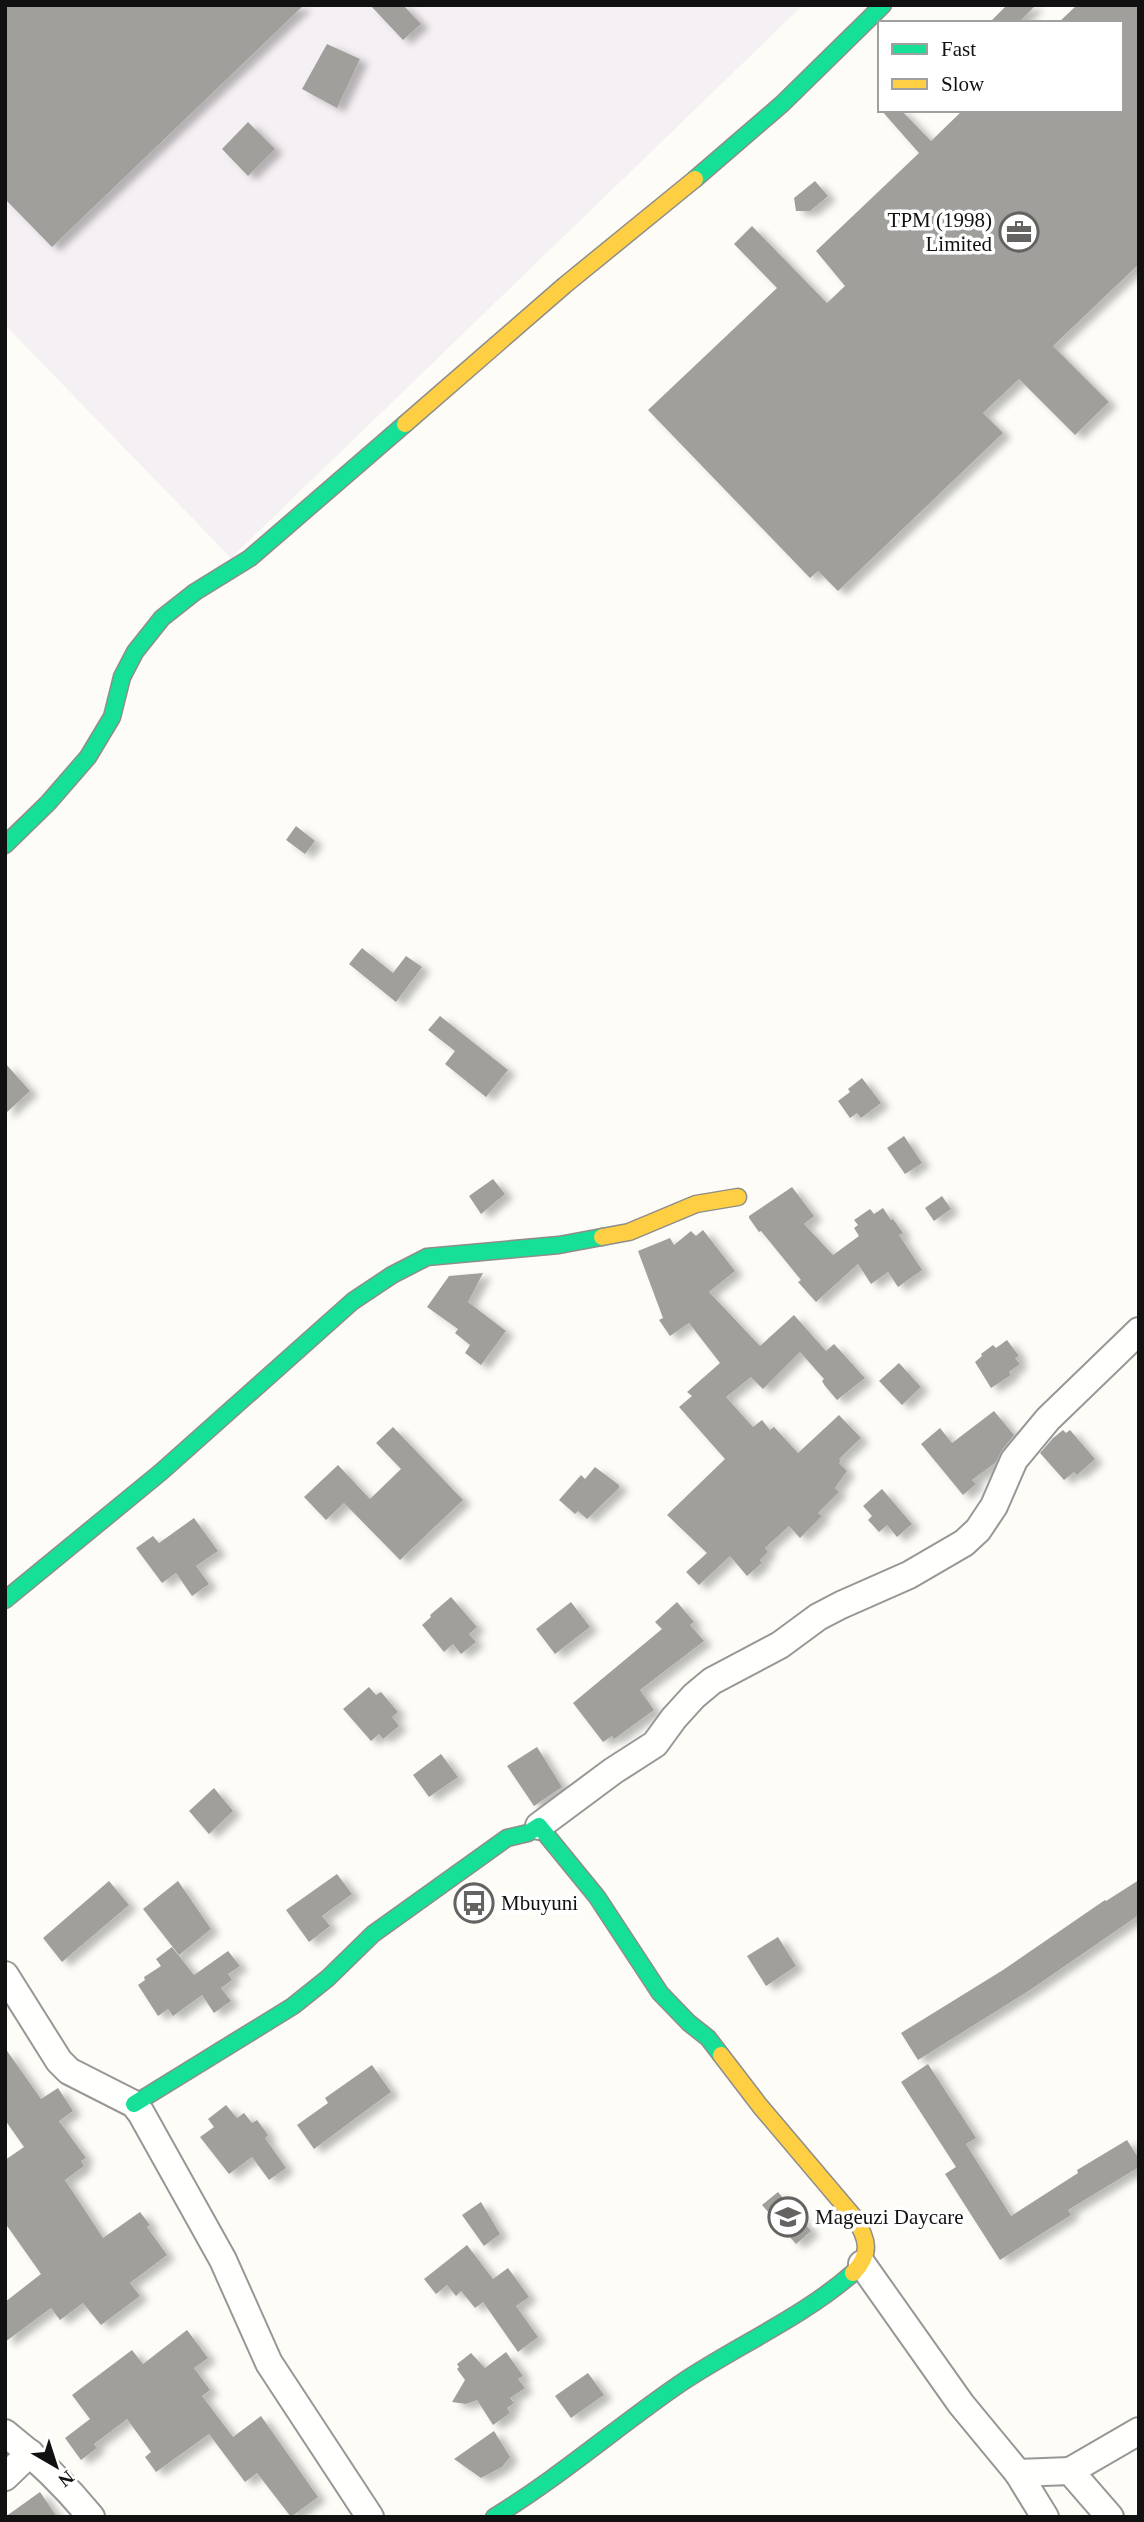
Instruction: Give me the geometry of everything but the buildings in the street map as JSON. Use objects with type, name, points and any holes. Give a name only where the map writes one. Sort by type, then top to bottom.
[{"type":"street","points":[[5,845],[29,824],[86,760],[111,720],[123,674],[155,625],[204,584],[250,558],[565,285],[715,163],[782,104],[883,5]]},
{"type":"street","points":[[5,1600],[161,1472],[353,1301],[392,1275],[427,1257],[559,1245],[629,1232],[696,1204],[738,1196]]},
{"type":"street","points":[[134,2104],[293,2006],[384,1926],[507,1838],[528,1833],[655,1744],[687,1703],[712,1681],[780,1645],[818,1617],[909,1575],[964,1543],[978,1530],[993,1506],[1014,1460],[1057,1410],[1139,1331]]},
{"type":"street","points":[[494,2517],[525,2498],[682,2384],[791,2318],[850,2276],[862,2264],[867,2245],[854,2217],[708,2038],[660,1993],[597,1897],[539,1826]]},
{"type":"street","points":[[5,1975],[59,2062],[69,2071],[134,2104],[149,2125],[223,2260],[269,2363],[370,2517]]},
{"type":"street","points":[[862,2264],[961,2403],[1018,2473],[1045,2517]]},
{"type":"street","points":[[1018,2473],[1070,2471],[1139,2431]]},
{"type":"street","points":[[5,2433],[67,2488],[91,2517]]},
{"type":"street","points":[[5,2477],[30,2453]]},
{"type":"street","points":[[1100,2454],[1139,2456]]},
{"type":"street","points":[[1070,2471],[1110,2517]]},
{"type":"shaded area","points":[[5,5],[803,5],[231,558],[5,325]]},
{"type":"traffic: fast","points":[[695,179],[782,104],[883,5]]},
{"type":"traffic: fast","points":[[5,845],[48,803],[88,757],[112,717],[122,677],[135,652],[162,618],[195,592],[250,558],[405,424]]},
{"type":"traffic: fast","points":[[5,1600],[161,1472],[353,1301],[392,1275],[427,1257],[559,1245],[602,1237]]},
{"type":"traffic: fast","points":[[134,2104],[293,2006],[328,1978],[373,1934],[507,1838],[528,1833],[539,1826],[597,1897],[660,1993],[708,2038],[721,2055]]},
{"type":"traffic: fast","points":[[494,2517],[681,2383],[813,2304],[853,2273]]},
{"type":"traffic: slow","points":[[405,424],[565,285],[695,179]]},
{"type":"traffic: slow","points":[[602,1237],[629,1232],[696,1204],[738,1197]]},
{"type":"traffic: slow","points":[[721,2055],[760,2106],[854,2217],[866,2246],[863,2259],[853,2273]]},
{"type":"place","name":"TPM (1998) Limited","points":[[1019,232]]},
{"type":"place","name":"Mbuyuni","points":[[474,1903]]},
{"type":"place","name":"Mageuzi Daycare","points":[[788,2217]]}]
